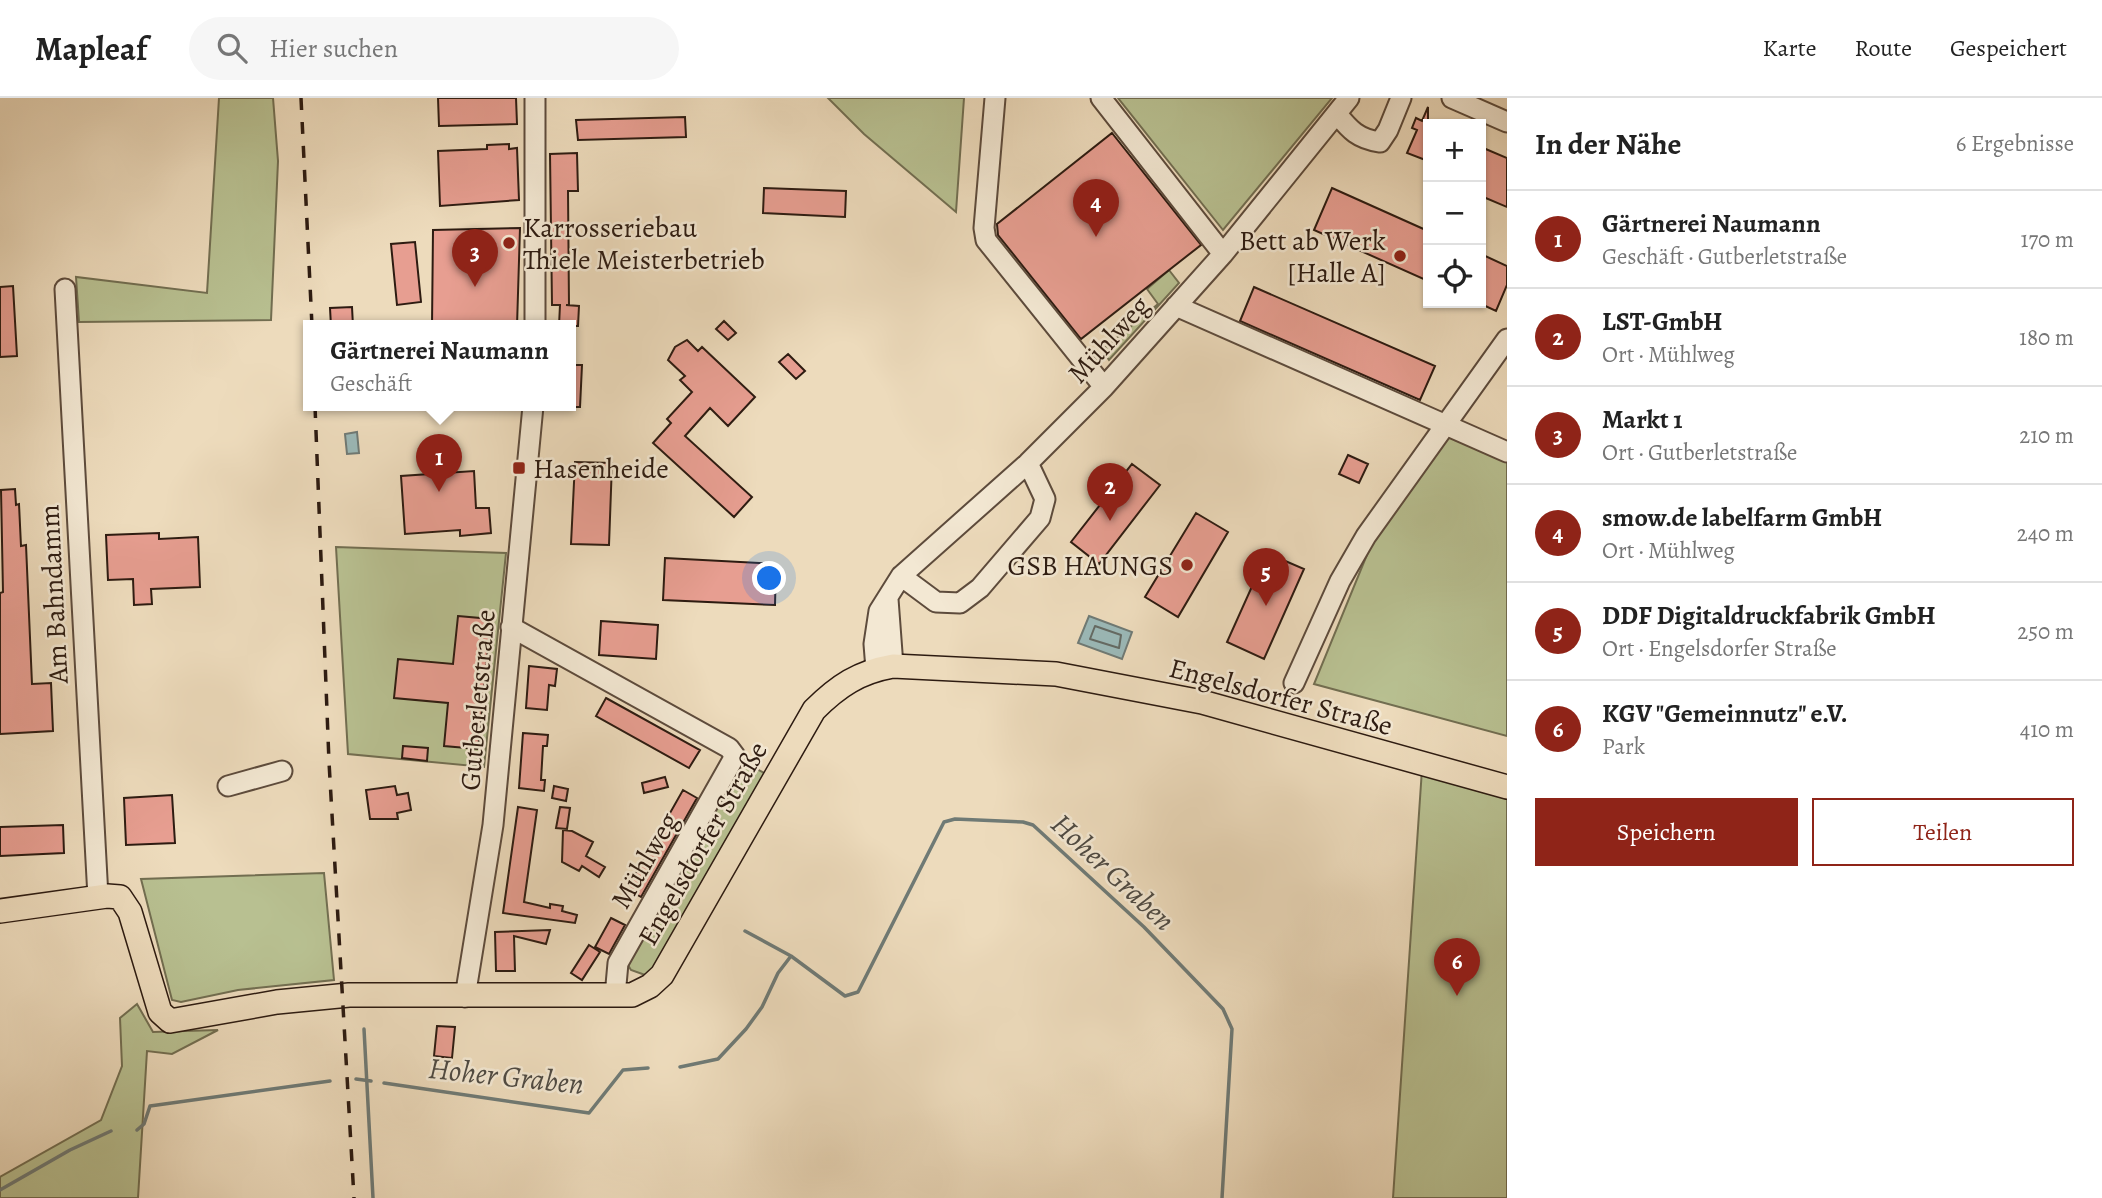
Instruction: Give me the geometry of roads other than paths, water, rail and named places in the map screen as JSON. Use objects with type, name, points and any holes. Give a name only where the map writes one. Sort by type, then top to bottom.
[{"type":"main road","name":"Engelsdorfer Straße","points":[[0,911],[98,897],[116,896],[124,900],[160,1012],[170,1021],[277,1002],[349,995],[632,995],[662,975],[814,710],[844,682],[885,668],[1056,674],[1175,697],[1507,787]]},
{"type":"street","points":[[535,98],[535,320]]},
{"type":"street","points":[[995,98],[984,229],[986,240],[1104,387]]},
{"type":"street","points":[[1101,98],[1223,254]]},
{"type":"street","points":[[1343,106],[1352,133],[1366,140],[1380,142],[1401,98]]},
{"type":"street","points":[[1452,98],[1507,122]]},
{"type":"street","name":"Mühlweg","points":[[885,668],[888,598],[901,576],[1028,463],[1104,387],[1223,254],[1343,106]]},
{"type":"street","name":"Am Bahndamm","points":[[65,289],[98,897]]},
{"type":"street","points":[[1176,306],[1507,452]]},
{"type":"street","points":[[1294,683],[1356,552],[1507,339]]},
{"type":"street","name":"Gutberletstraße","points":[[465,997],[488,865],[533,411]]},
{"type":"street","points":[[901,576],[936,602],[960,603],[980,588],[1040,518],[1045,499],[1028,463]]},
{"type":"street","name":"Mühlweg","points":[[511,627],[729,748],[735,756],[618,962],[615,996]]},
{"type":"street","points":[[228,786],[282,771]]},
{"type":"water","points":[[357,432],[359,453],[347,454],[345,434]]},
{"type":"water","points":[[1089,616],[1132,632],[1122,659],[1078,643]]},
{"type":"waterway","name":"Hoher Graben","points":[[680,1067],[718,1059],[762,1007],[778,973],[791,956],[845,996],[858,992],[944,822],[955,819],[1023,822],[1033,825],[1144,927],[1223,1009],[1232,1029],[1222,1198]]},
{"type":"waterway","points":[[745,931],[791,956]]},
{"type":"waterway","points":[[364,1029],[373,1198]]},
{"type":"waterway","name":"Hoher Graben","points":[[384,1083],[589,1113],[623,1070],[648,1068]]},
{"type":"waterway","points":[[356,1079],[371,1081]]},
{"type":"waterway","name":"Hoher Graben","points":[[137,1130],[144,1124],[150,1106],[330,1081]]},
{"type":"waterway","name":"Hoher Graben","points":[[0,1190],[70,1150],[111,1131]]},
{"type":"railway","points":[[301,98],[312,320]]},
{"type":"railway","points":[[315,411],[329,762],[354,1198]]},
{"type":"place","name":"smow.de labelfarm GmbH","points":[[1096,237]]},
{"type":"place","name":"Karrosseriebau Thiele Meisterbetrieb","points":[[509,243]]},
{"type":"place","name":"Bett ab Werk [Halle A]","points":[[1400,256]]},
{"type":"place","name":"Markt 1","points":[[475,287]]},
{"type":"place","name":"Hasenheide","points":[[519,468]]},
{"type":"place","name":"Gärtnerei Naumann","points":[[439,492]]},
{"type":"place","name":"LST-GmbH","points":[[1110,521]]},
{"type":"place","name":"GSB HAUNGS","points":[[1187,565]]},
{"type":"place","name":"DDF Digitaldruckfabrik GmbH","points":[[1266,606]]},
{"type":"place","name":"KGV \"Gemeinnutz\" e.V.","points":[[1457,996]]}]
